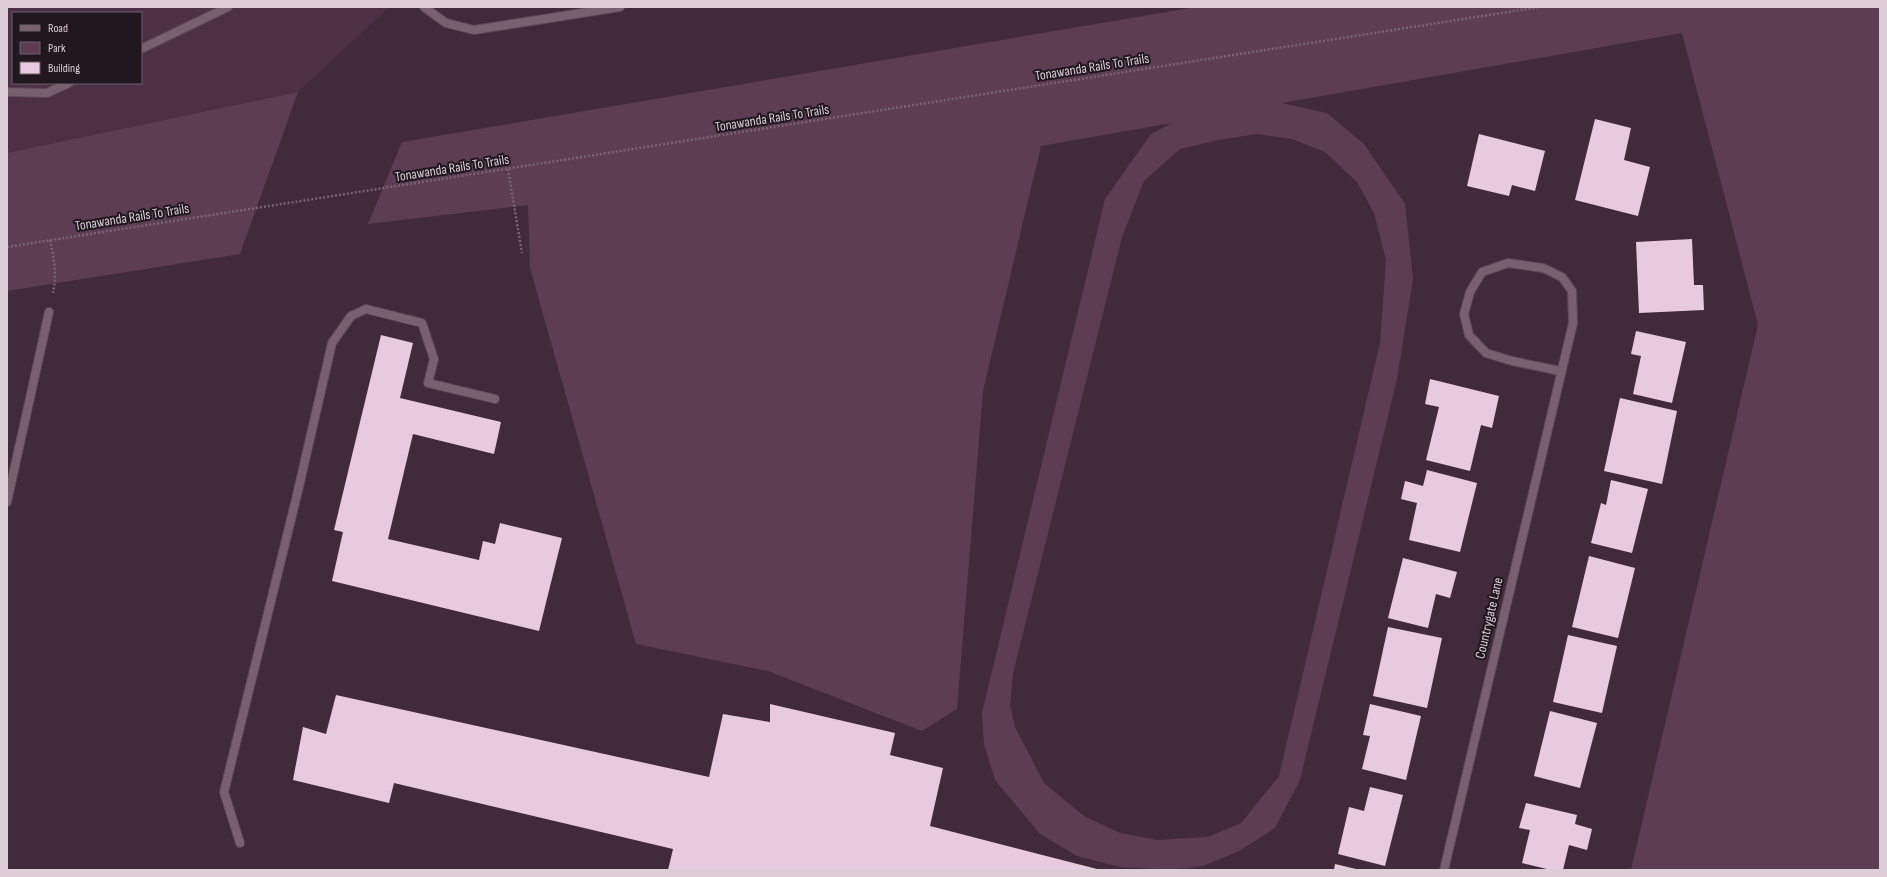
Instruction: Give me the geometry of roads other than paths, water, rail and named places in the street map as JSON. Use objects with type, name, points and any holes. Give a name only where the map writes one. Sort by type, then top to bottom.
[{"type":"street","points":[[142,49],[228,7]]},
{"type":"street","points":[[424,7],[446,23],[474,30],[620,7]]},
{"type":"street","points":[[7,92],[47,94],[67,84]]},
{"type":"street","name":"Countrygate Lane","points":[[1444,870],[1560,371],[1573,323],[1572,290],[1562,277],[1543,268],[1508,263],[1482,272],[1470,292],[1464,314],[1469,335],[1486,352],[1512,361],[1560,371]]},
{"type":"street","points":[[240,843],[224,792],[297,495],[332,343],[351,316],[366,309],[422,323],[434,359],[428,383],[495,399]]},
{"type":"street","points":[[7,502],[49,312]]}]
